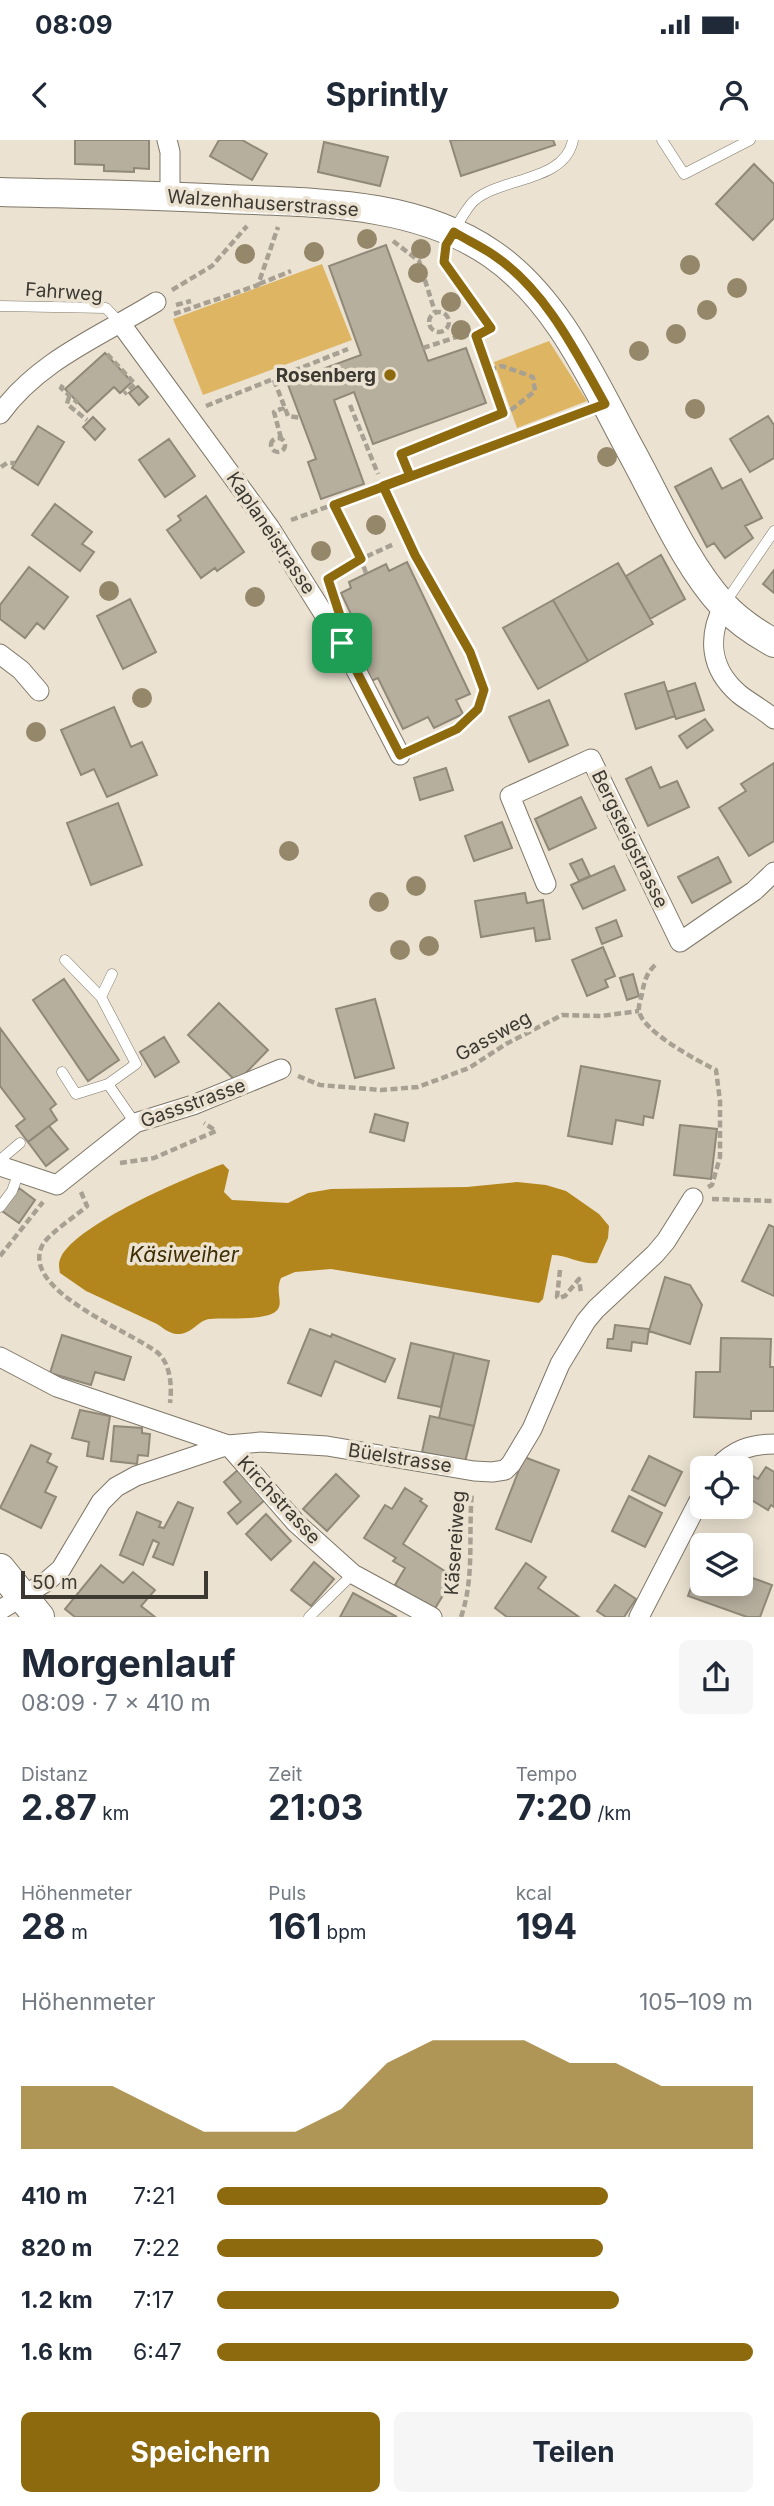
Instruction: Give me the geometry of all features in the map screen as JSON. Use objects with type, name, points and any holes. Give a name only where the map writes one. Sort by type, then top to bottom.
[{"type":"main road","points":[[0,1569],[16,1608]]},
{"type":"street","points":[[167,140],[170,152],[170,196]]},
{"type":"street","name":"Walzenhauserstrasse","points":[[0,192],[170,196],[345,205],[412,217],[454,232],[494,255],[531,289],[563,329],[695,568],[724,606],[757,634],[774,643]]},
{"type":"street","points":[[0,414],[23,386],[45,367],[69,351],[165,301]]},
{"type":"street","name":"Kaplaneistrasse","points":[[121,324],[270,528],[342,643],[400,755]]},
{"type":"street","points":[[724,606],[712,634],[713,652],[720,669],[738,693],[774,719]]},
{"type":"street","points":[[0,654],[21,670],[39,691]]},
{"type":"street","name":"Bergsteigstrasse","points":[[546,884],[510,796],[591,759],[680,942],[754,891],[774,872]]},
{"type":"street","name":"Gassstrasse","points":[[62,1180],[135,1124],[193,1105],[281,1069]]},
{"type":"street","points":[[9,1169],[62,1180]]},
{"type":"street","name":"Büelstrasse","points":[[16,1608],[61,1569],[101,1502],[116,1487],[136,1476],[228,1445],[261,1442],[327,1446],[474,1471],[492,1472],[505,1469],[518,1456],[567,1352],[591,1315],[655,1254],[693,1198]]},
{"type":"street","name":"Kirchstrasse","points":[[0,1357],[57,1387],[228,1445],[296,1522],[353,1574],[432,1617]]},
{"type":"street","points":[[730,1456],[746,1447],[774,1444]]},
{"type":"street","points":[[639,1617],[690,1518]]},
{"type":"lane","points":[[491,328],[444,262],[446,245],[474,200],[502,186],[561,164],[573,140]]},
{"type":"lane","points":[[662,140],[684,174],[750,140]]},
{"type":"lane","name":"Fahrweg","points":[[0,306],[106,308],[121,324]]},
{"type":"lane","points":[[400,755],[457,729],[478,709],[484,690],[470,652],[407,538],[383,486],[605,404]]},
{"type":"lane","points":[[410,476],[401,454],[489,420]]},
{"type":"lane","points":[[724,606],[774,531]]},
{"type":"lane","points":[[62,1072],[76,1094],[108,1084],[136,1064],[101,997],[65,960]]},
{"type":"lane","points":[[101,997],[112,974]]},
{"type":"lane","points":[[108,1084],[135,1124]]},
{"type":"lane","points":[[0,1160],[20,1143]]},
{"type":"lane","points":[[0,1208],[12,1191],[9,1169]]},
{"type":"lane","points":[[309,1617],[353,1574]]},
{"type":"path","points":[[258,285],[281,216]]},
{"type":"path","points":[[278,226],[291,225]]},
{"type":"path","points":[[165,301],[212,266],[246,228]]},
{"type":"path","points":[[383,236],[419,261],[435,312]]},
{"type":"path","points":[[174,314],[291,271]]},
{"type":"path","points":[[165,301],[191,301]]},
{"type":"path","points":[[435,312],[444,313],[448,318],[449,325],[442,332],[432,330],[429,324],[429,317],[435,312]]},
{"type":"path","points":[[448,318],[457,316]]},
{"type":"path","points":[[476,336],[491,328]]},
{"type":"path","points":[[442,332],[445,341]]},
{"type":"path","points":[[424,348],[469,333],[476,336],[503,413]]},
{"type":"path","points":[[206,406],[348,349]]},
{"type":"path","points":[[104,350],[135,384],[124,394]]},
{"type":"path","points":[[489,370],[502,366],[533,377],[535,391],[511,410],[489,420]]},
{"type":"path","points":[[274,380],[288,416],[301,418]]},
{"type":"path","points":[[78,403],[70,397],[67,404],[87,420]]},
{"type":"path","points":[[284,523],[383,486],[350,405]]},
{"type":"path","points":[[281,438],[274,412],[285,407]]},
{"type":"path","points":[[1,467],[7,463],[15,463]]},
{"type":"path","points":[[334,505],[366,573]]},
{"type":"path","points":[[332,590],[328,579],[361,559],[407,538]]},
{"type":"path","points":[[655,965],[645,979],[639,1011],[643,1019],[659,1035],[716,1070],[720,1101],[720,1157],[712,1185],[693,1198]]},
{"type":"path","name":"Gassweg","points":[[281,1069],[320,1085],[381,1090],[418,1087],[469,1068],[506,1044],[562,1015],[601,1016],[639,1011]]},
{"type":"path","points":[[112,1164],[154,1158],[216,1131],[201,1121],[193,1105]]},
{"type":"path","points":[[0,1256],[62,1180],[79,1189],[87,1206],[44,1243],[38,1259],[43,1273],[86,1312],[160,1354],[172,1381],[165,1424]]},
{"type":"path","points":[[693,1198],[774,1201]]},
{"type":"path","points":[[560,1270],[557,1297],[562,1298],[576,1280],[581,1280],[582,1303],[591,1315]]},
{"type":"path","name":"Käsereiweg","points":[[461,1617],[471,1580],[469,1527],[474,1471]]},
{"type":"shaded area","points":[[322,264],[352,340],[203,395],[173,319]]},
{"type":"shaded area","points":[[549,341],[587,401],[517,428],[494,362]]},
{"type":"water","name":"Käsiweiher","points":[[223,1164],[229,1170],[224,1192],[232,1200],[288,1203],[308,1193],[331,1189],[467,1187],[517,1182],[546,1185],[566,1191],[599,1214],[609,1226],[608,1238],[597,1263],[552,1255],[543,1299],[539,1303],[331,1269],[295,1272],[281,1278],[279,1306],[273,1313],[257,1317],[206,1320],[182,1334],[171,1333],[86,1291],[60,1273],[61,1257],[71,1244],[88,1230],[134,1203]]},
{"type":"building","points":[[75,140],[149,140],[149,169],[134,168],[134,172],[104,171],[104,165],[75,164]]},
{"type":"building","points":[[219,140],[242,140],[267,154],[252,180],[210,156]]},
{"type":"building","points":[[450,140],[553,140],[555,145],[461,176]]},
{"type":"building","points":[[324,142],[388,157],[380,186],[318,172]]},
{"type":"building","points":[[754,164],[774,184],[774,218],[753,240],[716,204]]},
{"type":"building","name":"Rosenberg","points":[[386,245],[428,361],[466,348],[486,403],[373,444],[354,392],[334,400],[364,484],[321,499],[308,462],[316,459],[287,382],[361,355],[329,266]]},
{"type":"building","points":[[105,353],[132,382],[120,393],[114,387],[87,412],[65,389]]},
{"type":"building","points":[[138,386],[148,397],[139,405],[129,393]]},
{"type":"building","points":[[768,416],[774,425],[774,458],[750,472],[730,439]]},
{"type":"building","points":[[93,417],[105,429],[95,440],[83,427]]},
{"type":"building","points":[[38,426],[64,442],[38,485],[12,468]]},
{"type":"building","points":[[169,439],[195,476],[165,497],[139,460]]},
{"type":"building","points":[[711,468],[722,489],[741,479],[762,518],[745,526],[753,538],[725,558],[714,543],[707,547],[675,487]]},
{"type":"building","points":[[206,496],[244,552],[217,571],[215,568],[201,578],[167,530],[181,520],[178,516]]},
{"type":"building","points":[[55,504],[92,532],[82,544],[94,552],[80,571],[32,535]]},
{"type":"building","points":[[661,555],[685,599],[650,619],[626,576]]},
{"type":"building","points":[[407,562],[470,694],[456,700],[463,714],[434,728],[428,717],[403,729],[378,678],[371,681],[354,646],[364,642],[341,593],[351,588],[349,582],[386,564],[389,571]]},
{"type":"building","points":[[618,563],[653,624],[588,661],[553,600]]},
{"type":"building","points":[[29,567],[68,597],[44,629],[37,623],[25,638],[0,619],[0,605]]},
{"type":"building","points":[[774,570],[774,593],[763,584]]},
{"type":"building","points":[[130,599],[156,652],[123,669],[97,616]]},
{"type":"building","points":[[553,600],[588,661],[538,689],[503,628]]},
{"type":"building","points":[[664,682],[675,716],[636,729],[625,694]]},
{"type":"building","points":[[695,683],[704,710],[676,719],[667,692]]},
{"type":"building","points":[[549,700],[568,745],[529,762],[509,717]]},
{"type":"building","points":[[114,707],[131,747],[142,742],[157,775],[107,797],[94,769],[81,775],[61,730]]},
{"type":"building","points":[[705,719],[713,730],[687,748],[679,736]]},
{"type":"building","points":[[774,763],[774,841],[749,856],[719,808],[746,791],[741,784]]},
{"type":"building","points":[[651,767],[660,788],[677,781],[689,807],[648,826],[626,779]]},
{"type":"building","points":[[446,768],[453,790],[420,800],[414,778]]},
{"type":"building","points":[[581,797],[596,828],[549,850],[535,819]]},
{"type":"building","points":[[118,803],[142,865],[91,885],[67,823]]},
{"type":"building","points":[[502,822],[512,848],[474,861],[465,836]]},
{"type":"building","points":[[718,857],[731,882],[692,903],[678,877]]},
{"type":"building","points":[[582,859],[590,876],[579,881],[570,864]]},
{"type":"building","points":[[614,866],[625,890],[583,909],[571,885]]},
{"type":"building","points":[[525,893],[527,903],[543,900],[550,939],[536,941],[534,928],[481,937],[475,901]]},
{"type":"building","points":[[616,920],[622,936],[602,944],[596,928]]},
{"type":"building","points":[[603,947],[615,976],[605,980],[608,987],[587,996],[572,960]]},
{"type":"building","points":[[633,974],[639,996],[627,1000],[620,978]]},
{"type":"building","points":[[64,979],[119,1060],[88,1081],[33,1000]]},
{"type":"building","points":[[375,999],[394,1068],[355,1078],[336,1009]]},
{"type":"building","points":[[219,1003],[268,1050],[237,1082],[188,1035]]},
{"type":"building","points":[[0,1028],[56,1104],[50,1109],[57,1120],[28,1142],[16,1126],[25,1119],[0,1086]]},
{"type":"building","points":[[164,1037],[179,1062],[155,1077],[140,1052]]},
{"type":"building","points":[[581,1066],[660,1081],[653,1118],[644,1116],[643,1125],[616,1120],[612,1144],[568,1136]]},
{"type":"building","points":[[375,1114],[408,1123],[404,1141],[370,1132]]},
{"type":"building","points":[[680,1125],[717,1129],[711,1179],[674,1175]]},
{"type":"building","points":[[49,1126],[68,1149],[46,1166],[28,1142]]},
{"type":"building","points":[[19,1188],[35,1200],[19,1223],[2,1211]]},
{"type":"building","points":[[769,1225],[774,1227],[774,1296],[742,1281]]},
{"type":"building","points":[[665,1277],[690,1285],[702,1305],[690,1344],[649,1331]]},
{"type":"building","points":[[615,1325],[649,1329],[647,1344],[632,1342],[631,1351],[607,1348],[608,1339],[613,1339]]},
{"type":"building","points":[[310,1329],[331,1337],[332,1334],[395,1359],[385,1382],[335,1361],[321,1396],[288,1383]]},
{"type":"building","points":[[62,1335],[131,1357],[124,1380],[95,1372],[91,1385],[50,1373]]},
{"type":"building","points":[[721,1338],[771,1339],[770,1367],[774,1367],[774,1411],[751,1411],[751,1419],[694,1417],[696,1372],[720,1372]]},
{"type":"building","points":[[411,1343],[454,1353],[441,1407],[398,1398]]},
{"type":"building","points":[[454,1353],[489,1361],[474,1426],[439,1418]]},
{"type":"building","points":[[80,1410],[110,1416],[103,1459],[87,1456],[89,1442],[72,1438]]},
{"type":"building","points":[[430,1416],[474,1426],[465,1462],[422,1452]]},
{"type":"building","points":[[114,1426],[142,1428],[142,1433],[150,1434],[148,1456],[138,1455],[137,1464],[111,1461]]},
{"type":"building","points":[[31,1445],[51,1454],[47,1462],[57,1467],[45,1492],[56,1497],[41,1528],[0,1508]]},
{"type":"building","points":[[649,1456],[682,1472],[665,1506],[632,1490]]},
{"type":"building","points":[[524,1457],[559,1470],[531,1542],[496,1529]]},
{"type":"building","points":[[766,1467],[774,1472],[774,1507],[771,1505],[768,1510],[753,1501],[753,1476],[758,1479]]},
{"type":"building","points":[[239,1469],[265,1500],[237,1524],[228,1513],[241,1502],[224,1482]]},
{"type":"building","points":[[336,1474],[359,1496],[327,1531],[303,1509]]},
{"type":"building","points":[[405,1488],[422,1499],[420,1501],[427,1506],[403,1544],[454,1577],[434,1610],[395,1585],[405,1568],[393,1561],[396,1558],[364,1538],[385,1505],[392,1509]]},
{"type":"building","points":[[629,1496],[662,1513],[645,1547],[612,1531]]},
{"type":"building","points":[[178,1502],[193,1508],[173,1565],[153,1557],[159,1543],[153,1540],[143,1565],[120,1555],[137,1512],[161,1522],[159,1527],[164,1528]]},
{"type":"building","points":[[266,1514],[291,1541],[271,1560],[246,1534]]},
{"type":"building","points":[[314,1562],[334,1579],[311,1606],[291,1590]]},
{"type":"building","points":[[526,1563],[546,1577],[538,1588],[579,1617],[507,1617],[495,1608]]},
{"type":"building","points":[[101,1565],[123,1583],[133,1572],[155,1590],[141,1606],[155,1617],[75,1617],[65,1609]]},
{"type":"building","points":[[753,1578],[772,1585],[760,1617],[747,1617],[688,1596],[690,1590],[690,1596],[753,1596]]},
{"type":"building","points":[[615,1585],[636,1599],[624,1617],[606,1617],[597,1611]]},
{"type":"building","points":[[353,1593],[397,1617],[340,1617]]},
{"type":"place","name":"Rosenberg","points":[[390,375]]},
{"type":"route","points":[[342,643],[346,634],[328,579],[361,559],[334,505],[410,476],[605,404],[563,329],[531,289],[494,255],[454,232],[446,245],[444,262],[491,328],[476,336],[503,413],[401,454],[410,476],[383,486],[415,555],[470,652],[484,690],[478,709],[457,729],[400,755],[342,643]]}]
